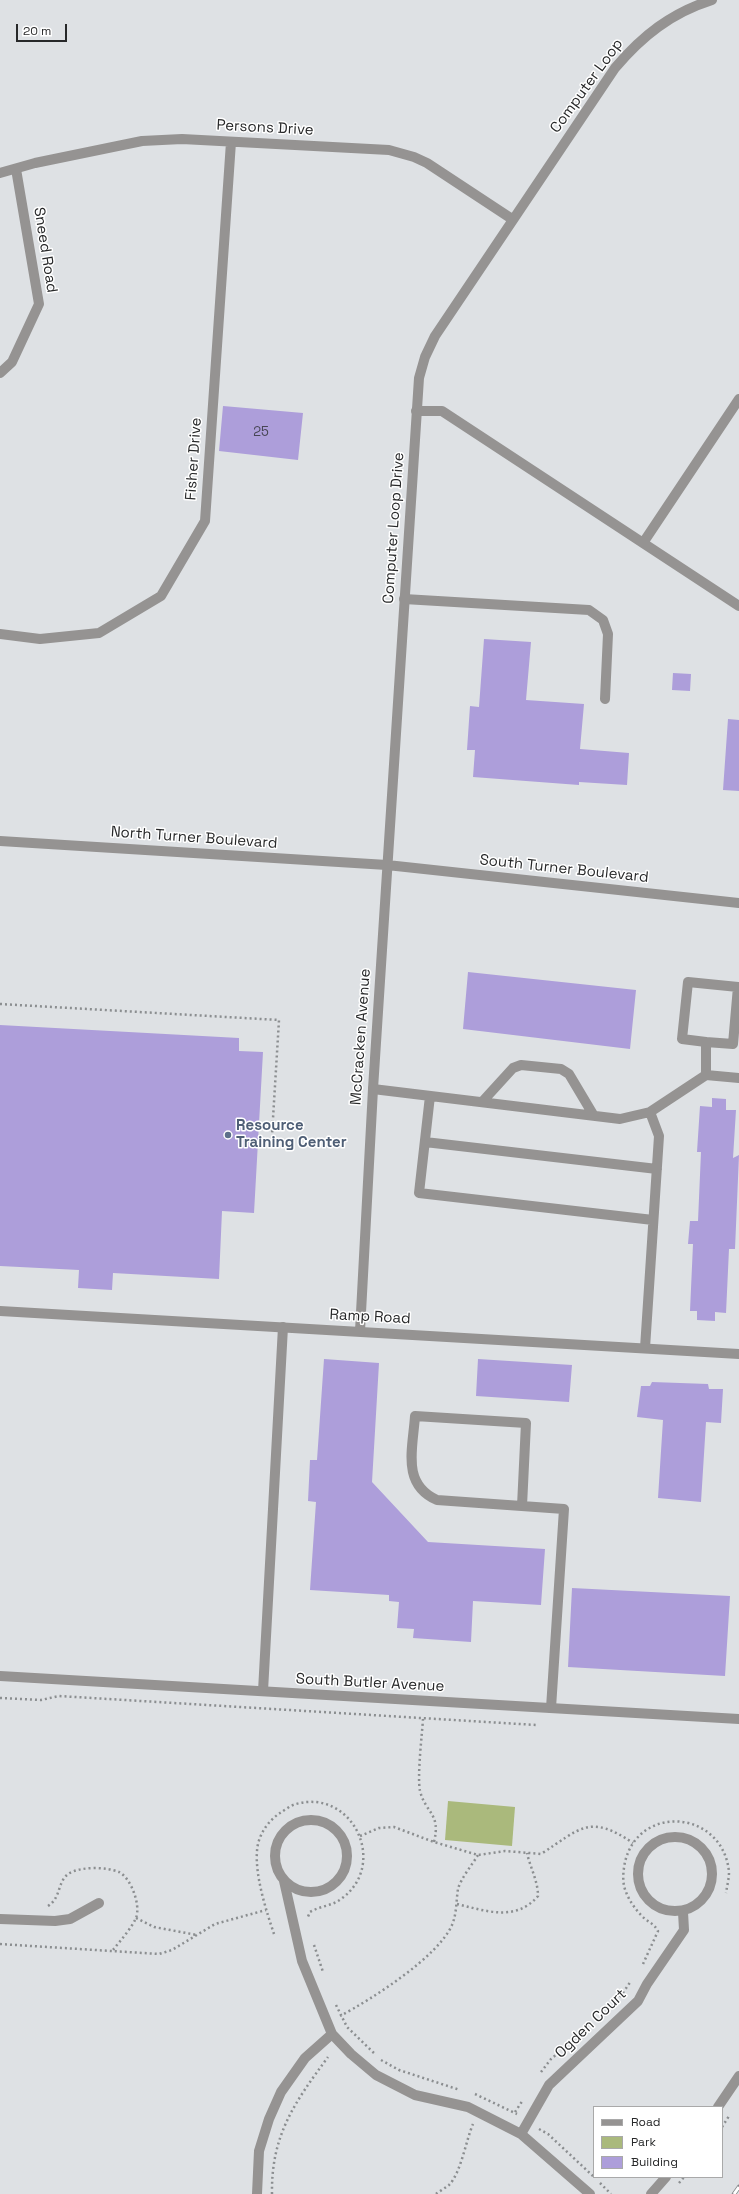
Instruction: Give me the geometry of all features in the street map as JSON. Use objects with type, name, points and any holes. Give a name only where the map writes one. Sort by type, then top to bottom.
[{"type":"street","name":"Computer Loop","points":[[512,219],[615,68],[630,50],[664,21],[694,6],[712,0]]},
{"type":"street","name":"Persons Drive","points":[[0,173],[142,141],[182,139],[396,152],[427,163],[512,219]]},
{"type":"street","name":"Fisher Drive","points":[[0,634],[40,638],[99,632],[161,596],[205,521],[231,142]]},
{"type":"street","name":"Sneed Road","points":[[0,373],[12,362],[39,304],[16,169]]},
{"type":"street","name":"Computer Loop Drive","points":[[387,865],[419,378],[425,358],[435,336],[512,219]]},
{"type":"street","points":[[643,543],[739,399]]},
{"type":"street","points":[[416,411],[442,411],[739,606]]},
{"type":"street","points":[[404,599],[589,610],[603,620],[608,634],[605,699]]},
{"type":"street","name":"North Turner Boulevard","points":[[0,841],[387,865]]},
{"type":"street","name":"South Turner Boulevard","points":[[387,865],[739,903]]},
{"type":"street","name":"McCracken Avenue","points":[[360,1331],[387,865]]},
{"type":"street","points":[[688,982],[738,987],[733,1044],[706,1042],[682,1039],[688,982]]},
{"type":"street","points":[[706,1042],[706,1075]]},
{"type":"street","points":[[482,1102],[513,1068],[521,1065],[561,1069],[569,1074],[594,1116]]},
{"type":"street","points":[[373,1089],[620,1119],[650,1112],[706,1075],[739,1078]]},
{"type":"street","points":[[430,1096],[419,1193],[653,1220]]},
{"type":"street","points":[[645,1348],[659,1136],[650,1112]]},
{"type":"street","points":[[425,1142],[657,1169]]},
{"type":"street","name":"Ramp Road","points":[[0,1311],[739,1354]]},
{"type":"street","points":[[262,1691],[283,1327]]},
{"type":"street","points":[[522,1506],[526,1423],[415,1416],[412,1472],[417,1485],[427,1496],[437,1500],[564,1509],[550,1708]]},
{"type":"street","name":"South Butler Avenue","points":[[0,1676],[739,1719]]},
{"type":"street","points":[[284,1881],[295,1889],[309,1893],[323,1891],[335,1883],[344,1872],[347,1858],[345,1844],[338,1832],[326,1824],[313,1820],[298,1822],[287,1829],[278,1841],[274,1854],[276,1869],[284,1881],[302,1962],[332,2034],[351,2054],[376,2075],[415,2094],[468,2108],[521,2134],[590,2194]]},
{"type":"street","points":[[668,1837],[683,1837],[696,1843],[707,1853],[713,1867],[712,1882],[707,1895],[696,1906],[683,1912],[668,1912],[654,1906],[644,1895],[638,1882],[638,1867],[644,1853],[654,1842],[668,1837]]},
{"type":"street","points":[[0,1918],[55,1922],[70,1919],[99,1902]]},
{"type":"street","name":"Ogden Court","points":[[521,2134],[549,2085],[638,2001],[647,1984],[684,1930],[683,1912]]},
{"type":"street","points":[[258,2194],[259,2151],[269,2119],[281,2092],[304,2058],[332,2034]]},
{"type":"street","points":[[719,2106],[739,2076]]},
{"type":"street","points":[[651,2194],[665,2178]]},
{"type":"path","points":[[0,1004],[279,1020],[272,1135]]},
{"type":"path","points":[[0,1698],[41,1700],[59,1696],[536,1725]]},
{"type":"path","points":[[423,1719],[420,1789],[424,1802],[434,1816],[437,1830],[434,1842]]},
{"type":"path","points":[[274,1934],[266,1910],[258,1869],[257,1850],[261,1835],[271,1819],[295,1804],[319,1802],[340,1811],[353,1822],[360,1836],[364,1864],[354,1884],[342,1898],[310,1912],[307,1919],[309,1926]]},
{"type":"path","points":[[640,1969],[658,1931],[654,1924],[642,1916],[625,1891],[623,1872],[627,1856],[633,1843],[650,1827],[674,1821],[698,1825],[716,1839],[726,1858],[729,1873],[726,1893]]},
{"type":"path","points":[[360,1836],[379,1828],[394,1827],[434,1842],[478,1855],[504,1851],[541,1854],[567,1835],[584,1827],[602,1828],[616,1831],[633,1843]]},
{"type":"path","points":[[457,1904],[499,1914],[512,1912],[533,1902],[538,1896],[538,1887],[530,1869],[527,1853]]},
{"type":"path","points":[[327,2022],[342,2016],[381,1991],[432,1952],[444,1939],[453,1924],[457,1904],[458,1888],[478,1855]]},
{"type":"path","points":[[0,1944],[159,1954],[172,1950],[215,1924],[266,1910]]},
{"type":"path","points":[[136,1918],[154,1927],[198,1935]]},
{"type":"path","points":[[312,1940],[324,1975]]},
{"type":"path","points":[[617,2001],[632,1980]]},
{"type":"path","points":[[334,1999],[347,2027],[380,2059],[399,2070],[464,2091]]},
{"type":"path","points":[[539,2075],[551,2059],[594,2022]]},
{"type":"path","points":[[272,2194],[277,2148],[285,2122],[297,2099],[330,2054],[321,2043]]},
{"type":"path","points":[[471,2093],[514,2112],[527,2123],[548,2134],[593,2177]]},
{"type":"path","points":[[514,2112],[524,2099]]},
{"type":"path","points":[[436,2194],[450,2184],[467,2147],[468,2135],[478,2112]]},
{"type":"path","points":[[594,2178],[611,2194]]},
{"type":"green space","points":[[448,1801],[515,1807],[512,1846],[445,1840]]},
{"type":"building","points":[[223,406],[303,413],[298,460],[219,451]]},
{"type":"building","points":[[484,639],[531,642],[526,700],[584,704],[580,749],[629,753],[627,785],[579,782],[579,785],[473,777],[475,750],[467,750],[470,706],[479,707]]},
{"type":"building","points":[[673,673],[691,674],[690,691],[672,690]]},
{"type":"building","points":[[728,719],[739,720],[739,791],[723,790]]},
{"type":"building","points":[[468,972],[636,990],[630,1049],[463,1029]]},
{"type":"building","points":[[0,1025],[239,1038],[239,1051],[263,1052],[254,1213],[222,1211],[219,1279],[113,1273],[112,1290],[78,1288],[79,1270],[0,1266]]},
{"type":"building","points":[[712,1098],[726,1099],[726,1110],[736,1110],[733,1158],[739,1155],[735,1249],[729,1249],[726,1313],[715,1312],[715,1321],[697,1320],[697,1311],[690,1311],[693,1244],[688,1244],[690,1221],[698,1221],[701,1152],[697,1152],[700,1106],[712,1107]]},
{"type":"building","points":[[324,1359],[379,1363],[372,1482],[428,1542],[545,1549],[541,1605],[473,1601],[471,1642],[413,1638],[414,1629],[397,1628],[399,1602],[389,1601],[389,1595],[310,1590],[316,1502],[308,1501],[310,1460],[317,1460]]},
{"type":"building","points":[[478,1359],[572,1365],[569,1402],[476,1396]]},
{"type":"building","points":[[652,1382],[708,1384],[709,1389],[723,1389],[721,1423],[706,1422],[701,1502],[658,1498],[663,1420],[637,1417],[641,1386],[650,1386]]},
{"type":"building","points":[[572,1588],[730,1596],[725,1676],[568,1667]]},
{"type":"railway","points":[[734,2194],[739,2187]]},
{"type":"place","name":"Resource Training Center","points":[[228,1135]]}]
